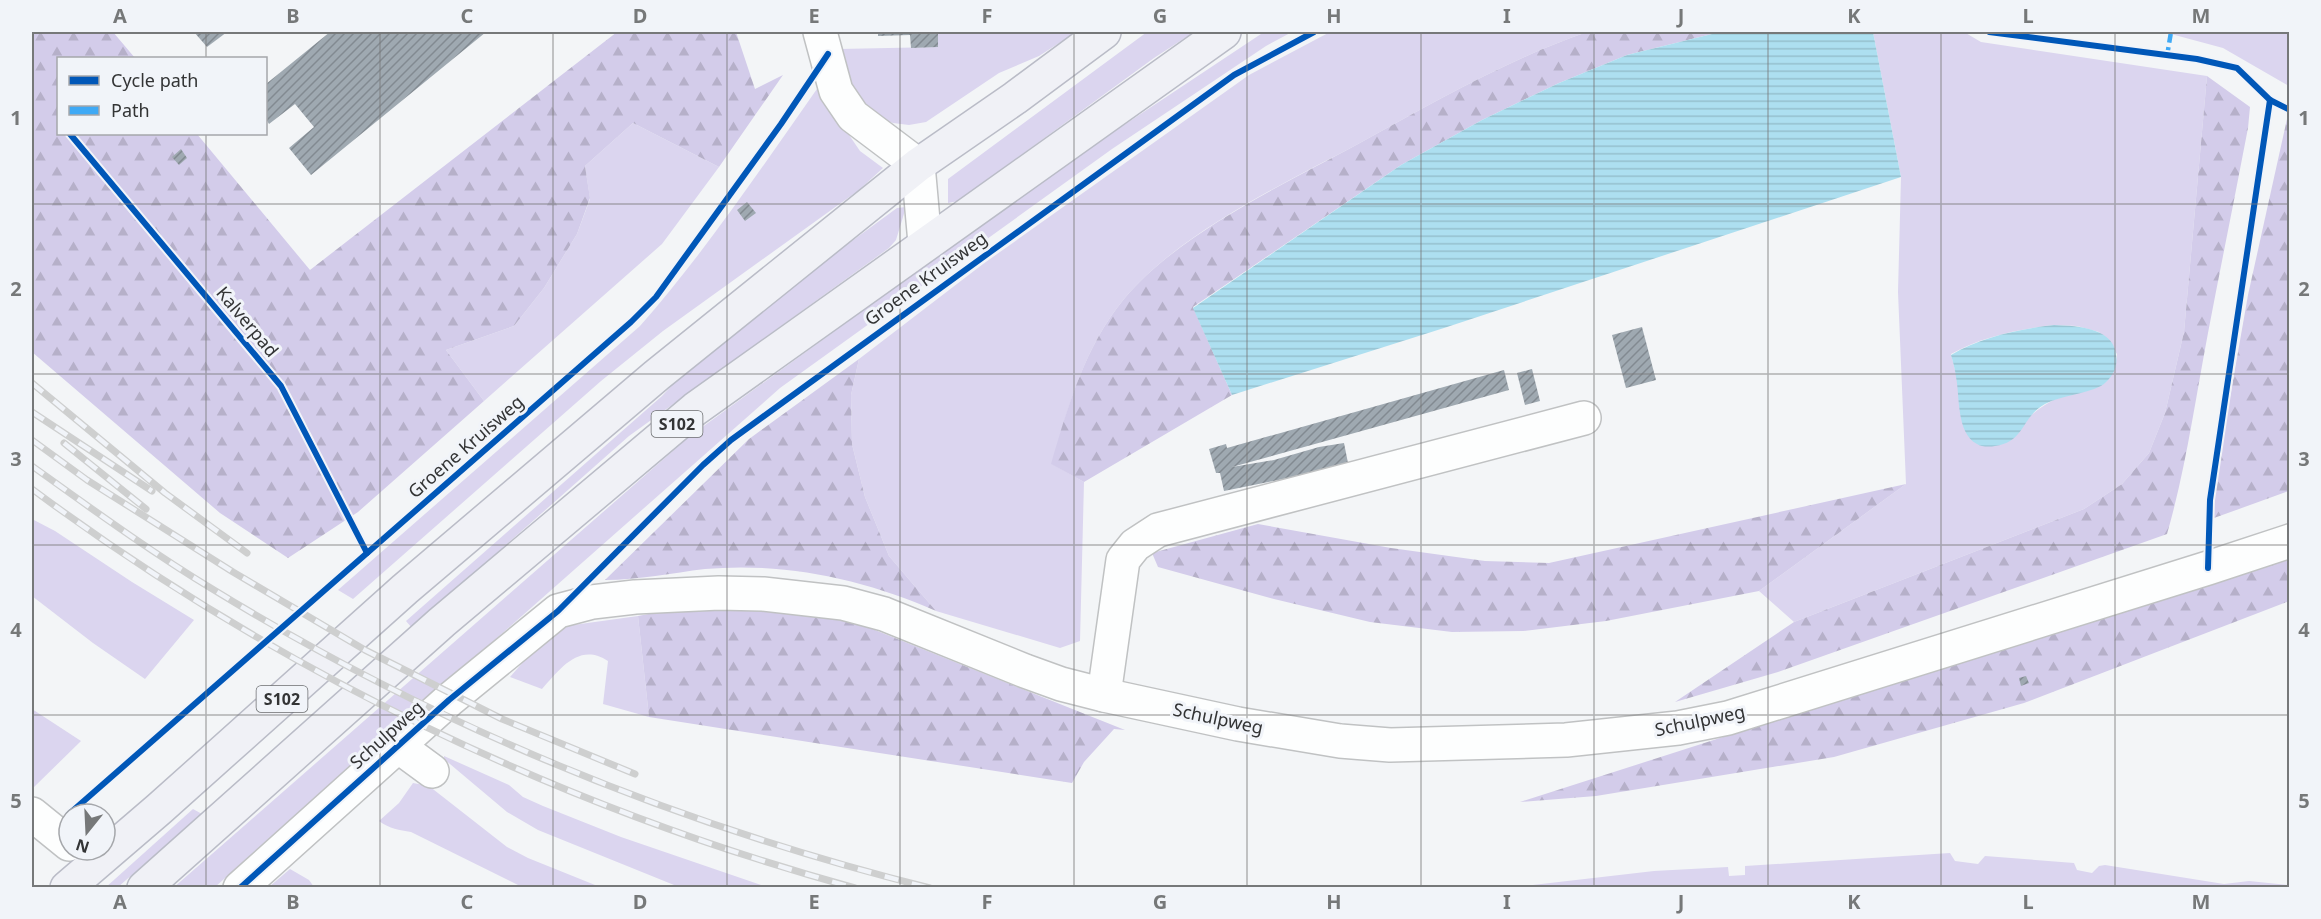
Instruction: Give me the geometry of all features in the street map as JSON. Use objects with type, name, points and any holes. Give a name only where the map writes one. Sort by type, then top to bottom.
[{"type":"main road","name":"S102","points":[[117,830],[648,382],[918,165],[1015,98],[1104,32]]},
{"type":"main road","name":"Groene Kruisweg","points":[[144,888],[442,622],[695,409],[1224,32]]},
{"type":"main road","name":"S102","points":[[67,888],[82,862]]},
{"type":"street","points":[[824,43],[836,91],[853,116],[918,165],[925,243]]},
{"type":"street","points":[[1104,695],[1123,560],[1135,545],[1158,530],[1584,418]]},
{"type":"street","name":"Schulpweg","points":[[240,888],[449,700],[558,610],[592,602],[696,593],[763,594],[843,603],[884,614],[1025,671],[1104,695],[1296,735],[1390,745],[1566,740],[1678,728],[1728,718],[2208,568],[2289,540]]},
{"type":"street","points":[[398,746],[432,771]]},
{"type":"street","points":[[32,814],[57,834]]},
{"type":"shaded area","points":[[947,32],[1076,32],[1039,56],[999,73],[926,122],[909,125],[878,118],[853,96],[839,49],[938,47],[938,34]]},
{"type":"shaded area","points":[[1147,32],[1194,32],[1154,58],[958,201],[948,203],[948,179]]},
{"type":"shaded area","points":[[1264,32],[1292,32],[1266,46],[1112,149],[780,388],[215,887],[173,888],[690,436],[963,238],[1121,127]]},
{"type":"shaded area","points":[[1330,32],[1587,32],[1557,43],[1470,83],[1266,193],[1202,232],[1173,253],[1124,299],[1099,336],[1079,377],[1052,464],[1084,482],[1080,641],[1060,648],[936,611],[889,556],[865,497],[852,444],[851,395],[859,359],[983,264],[1249,75]]},
{"type":"shaded area","points":[[1873,32],[1964,32],[1981,42],[2207,76],[2184,332],[2165,413],[2149,453],[2122,484],[2084,509],[1794,622],[1759,591],[1906,484],[1898,292],[1901,177]],"holes":[[[2054,325],[2077,326],[2099,332],[2117,354],[2110,376],[2098,387],[2056,399],[2028,418],[1957,378],[1951,354],[1963,348],[1988,338],[2027,329]]]},
{"type":"shaded area","points":[[2171,32],[2289,32],[2289,86],[2223,48],[2171,34]]},
{"type":"shaded area","points":[[819,86],[832,110],[860,151],[883,168],[859,190],[663,331],[601,381],[353,599],[338,590],[640,326],[711,238]]},
{"type":"shaded area","points":[[633,123],[719,167],[662,244],[484,401],[446,350],[514,326],[544,288],[577,234],[590,199],[585,166]]},
{"type":"shaded area","points":[[906,207],[896,240],[889,248],[629,436],[412,628],[406,621],[662,396],[710,345],[897,208]]},
{"type":"shaded area","points":[[32,519],[55,531],[194,620],[145,679],[32,596]]},
{"type":"shaded area","points":[[638,616],[649,717],[603,704],[608,661],[598,656],[579,656],[571,660],[542,689],[510,677],[539,644],[566,626]]},
{"type":"shaded area","points":[[32,709],[81,741],[32,789]]},
{"type":"shaded area","points":[[444,756],[509,785],[523,797],[543,806],[621,837],[767,887],[679,887],[538,830],[507,812],[444,759]]},
{"type":"shaded area","points":[[413,783],[429,786],[507,847],[528,858],[600,887],[522,887],[411,832],[399,830],[379,821],[399,803]]},
{"type":"shaded area","points":[[193,809],[202,814],[118,887],[105,888]]},
{"type":"shaded area","points":[[1950,853],[1955,861],[1978,864],[1985,856],[2074,863],[2077,870],[2092,873],[2099,866],[2105,865],[2224,884],[2249,881],[2289,885],[2289,887],[1516,887],[1654,871],[1728,867],[1729,876],[1745,875],[1745,866]]},
{"type":"shaded area","points":[[290,869],[309,880],[314,887],[269,887]]},
{"type":"green space","points":[[32,32],[113,32],[134,57],[57,57],[57,135],[198,135],[310,270],[617,32],[736,32],[755,89],[783,75],[719,167],[633,123],[585,166],[590,198],[577,234],[544,288],[514,326],[446,350],[484,401],[358,512],[288,558],[220,513],[32,352]]},
{"type":"green space","points":[[1587,32],[1720,32],[1627,55],[1559,83],[1482,120],[1401,165],[1193,307],[1232,395],[1084,482],[1051,464],[1079,377],[1099,336],[1124,299],[1173,253],[1202,232],[1266,193],[1442,98],[1499,69]]},
{"type":"green space","points":[[2207,76],[2250,107],[2248,128],[2185,459],[2167,534],[1778,672],[1675,702],[1794,622],[2084,509],[2122,484],[2149,453],[2165,413],[2184,332]]},
{"type":"green space","points":[[2287,119],[2290,119],[2289,491],[2214,518],[2212,500],[2248,295]]},
{"type":"green space","points":[[859,359],[851,395],[852,444],[865,497],[889,556],[936,611],[881,590],[852,582],[823,575],[764,568],[705,569],[643,578],[605,580],[749,439]]},
{"type":"green space","points":[[1906,484],[1759,591],[1606,621],[1523,631],[1452,632],[1370,622],[1274,599],[1158,567],[1152,553],[1258,524],[1391,548],[1485,561],[1549,563]]},
{"type":"green space","points":[[2289,556],[2289,601],[2024,703],[1834,757],[1596,796],[1520,802]]},
{"type":"green space","points":[[721,605],[835,614],[1125,730],[1114,729],[1084,762],[1072,783],[649,717],[638,616],[669,610]]},
{"type":"water","points":[[1720,32],[1873,32],[1901,177],[1444,328],[1232,395],[1193,308],[1401,165],[1482,120],[1559,83],[1627,55]]},
{"type":"water","points":[[2054,325],[2087,328],[2106,336],[2116,353],[2116,365],[2111,377],[2094,389],[2045,404],[2031,416],[2018,434],[2005,443],[1988,447],[1977,444],[1965,432],[1962,423],[1956,374],[1951,355],[1975,343],[2001,335]]},
{"type":"building","points":[[194,32],[227,32],[207,47]]},
{"type":"building","points":[[330,32],[486,32],[311,175],[289,148],[314,127],[295,104],[269,124],[267,121],[267,83]]},
{"type":"building","points":[[878,32],[938,32],[938,47],[911,48],[910,35],[878,36]]},
{"type":"building","points":[[181,149],[187,158],[179,165],[172,157]]},
{"type":"building","points":[[747,202],[756,213],[745,221],[737,210]]},
{"type":"building","points":[[1642,327],[1656,380],[1626,388],[1612,335]]},
{"type":"building","points":[[1532,369],[1540,401],[1525,405],[1517,373]]},
{"type":"building","points":[[1504,370],[1509,390],[1232,467],[1274,460],[1319,447],[1344,443],[1348,463],[1224,491],[1220,473],[1216,473],[1209,449],[1226,444],[1227,448]]},
{"type":"building","points":[[2026,676],[2029,683],[2021,686],[2019,678]]},
{"type":"railway","points":[[32,383],[165,493],[247,553]]},
{"type":"railway","points":[[32,412],[152,491]]},
{"type":"railway","points":[[32,440],[87,480],[233,572],[365,650],[502,719],[635,774]]},
{"type":"railway","points":[[64,443],[146,509]]},
{"type":"railway","points":[[32,466],[99,514],[214,590],[384,685],[472,727],[652,802],[743,834],[836,863],[930,888]]},
{"type":"railway","points":[[32,489],[126,555],[222,617],[322,674],[425,726],[530,774],[636,817],[745,855],[855,888]]},
{"type":"marked path","points":[[2167,56],[2171,32]]},
{"type":"cycle path","points":[[240,888],[449,700],[558,611],[703,465],[731,440],[1234,75],[1314,32]]},
{"type":"cycle path","points":[[1989,32],[2197,59],[2237,68],[2270,100],[2290,110]]},
{"type":"cycle path","points":[[83,802],[631,322],[656,297],[781,124],[828,54]]},
{"type":"cycle path","points":[[2208,568],[2210,500],[2270,100]]},
{"type":"cycle path","name":"Kalverpad","points":[[71,135],[281,386],[367,553]]}]
